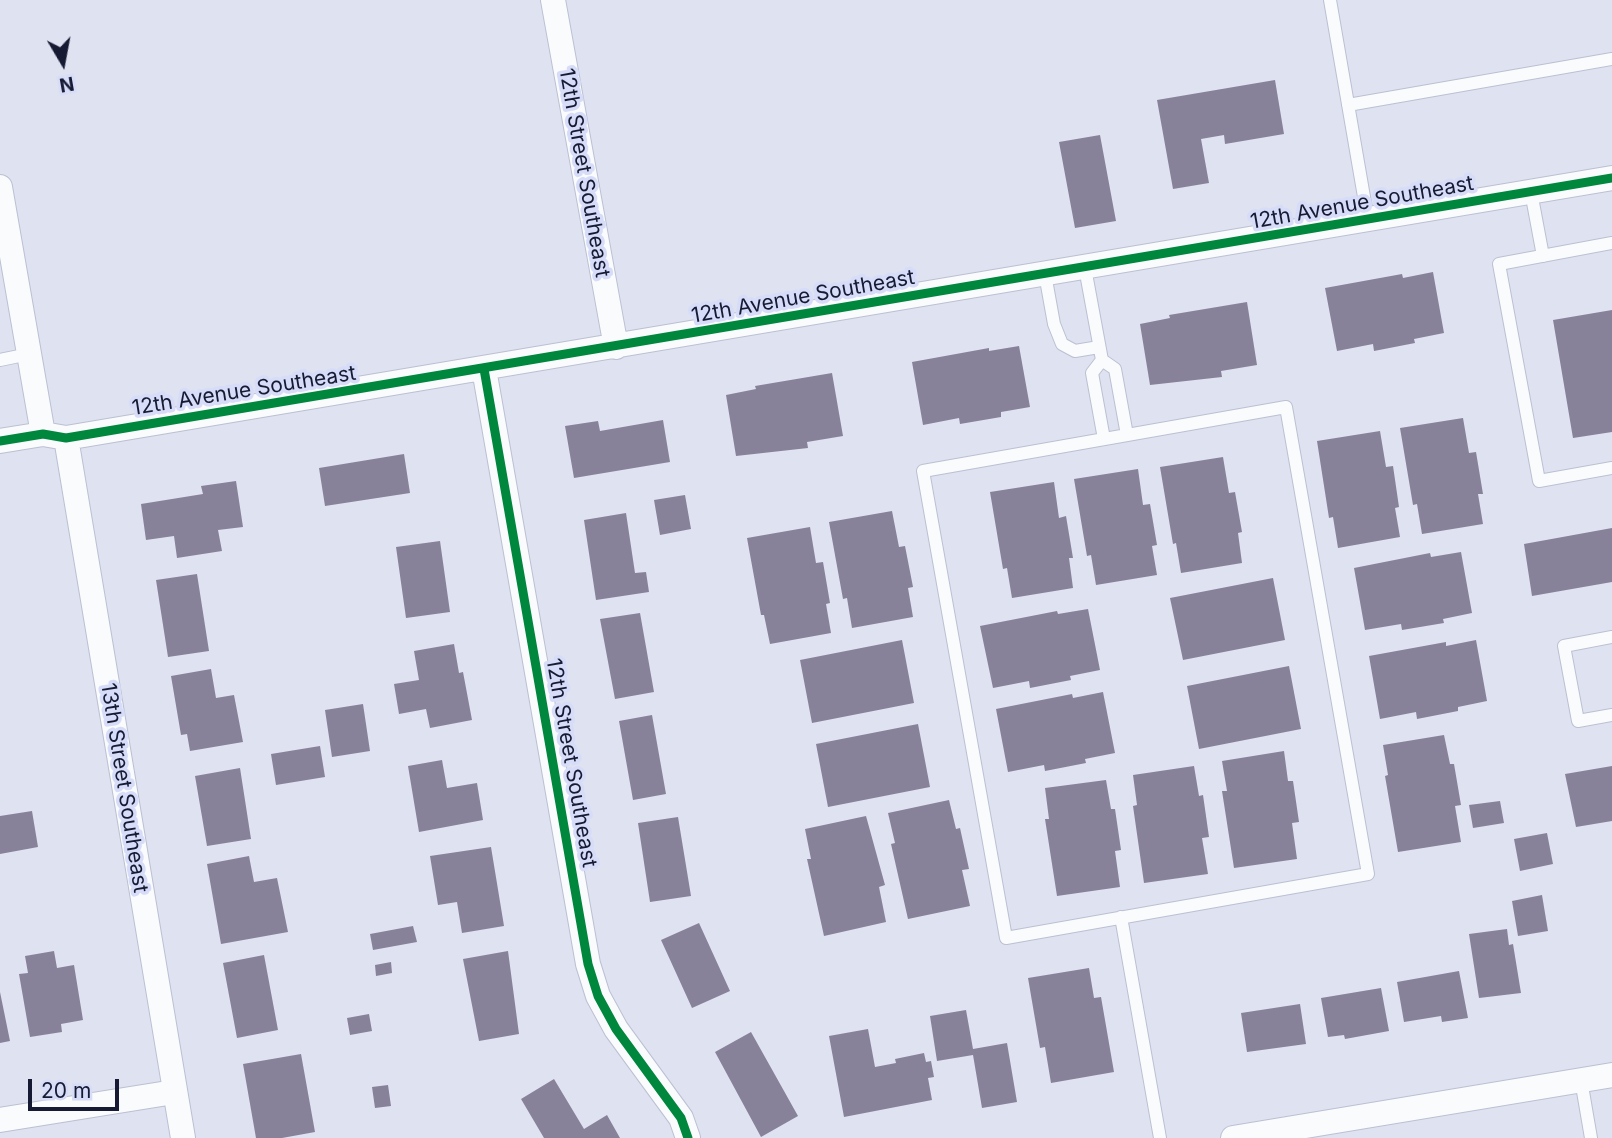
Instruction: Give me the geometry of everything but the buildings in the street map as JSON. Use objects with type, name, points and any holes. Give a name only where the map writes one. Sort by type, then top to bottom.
[{"type":"street","name":"12th Street Southeast","points":[[553,0],[616,346]]},
{"type":"street","name":"12th Avenue Southeast","points":[[0,441],[54,436],[484,369],[1612,178]]},
{"type":"street","name":"13th Street Southeast","points":[[0,187],[29,354],[54,436],[183,1138]]},
{"type":"street","name":"12th Street Southeast","points":[[484,369],[588,964],[597,996],[617,1029],[681,1118],[688,1138]]},
{"type":"street","points":[[1233,1138],[1612,1075]]},
{"type":"street","points":[[0,1120],[174,1092]]},
{"type":"lane","points":[[1330,0],[1368,220]]},
{"type":"lane","points":[[1348,105],[1612,59]]},
{"type":"lane","points":[[1531,192],[1543,256]]},
{"type":"lane","points":[[1612,243],[1499,264],[1539,481],[1612,468]]},
{"type":"lane","points":[[1085,268],[1102,360],[1092,373],[1104,439]]},
{"type":"lane","points":[[1045,274],[1054,324],[1062,344],[1075,351],[1100,346]]},
{"type":"lane","points":[[0,359],[29,354]]},
{"type":"lane","points":[[1102,360],[1115,369],[1127,435]]},
{"type":"lane","points":[[1286,407],[1368,874],[1006,938],[923,471],[1127,435],[1286,407]]},
{"type":"lane","points":[[1612,638],[1564,646],[1578,722],[1612,715]]},
{"type":"lane","points":[[1121,917],[1160,1138]]},
{"type":"lane","points":[[1581,1080],[1591,1138]]},
{"type":"cycle path","points":[[0,441],[43,434],[66,438],[1612,178]]},
{"type":"cycle path","points":[[484,369],[588,964],[598,996],[616,1029],[681,1118],[688,1138]]}]
